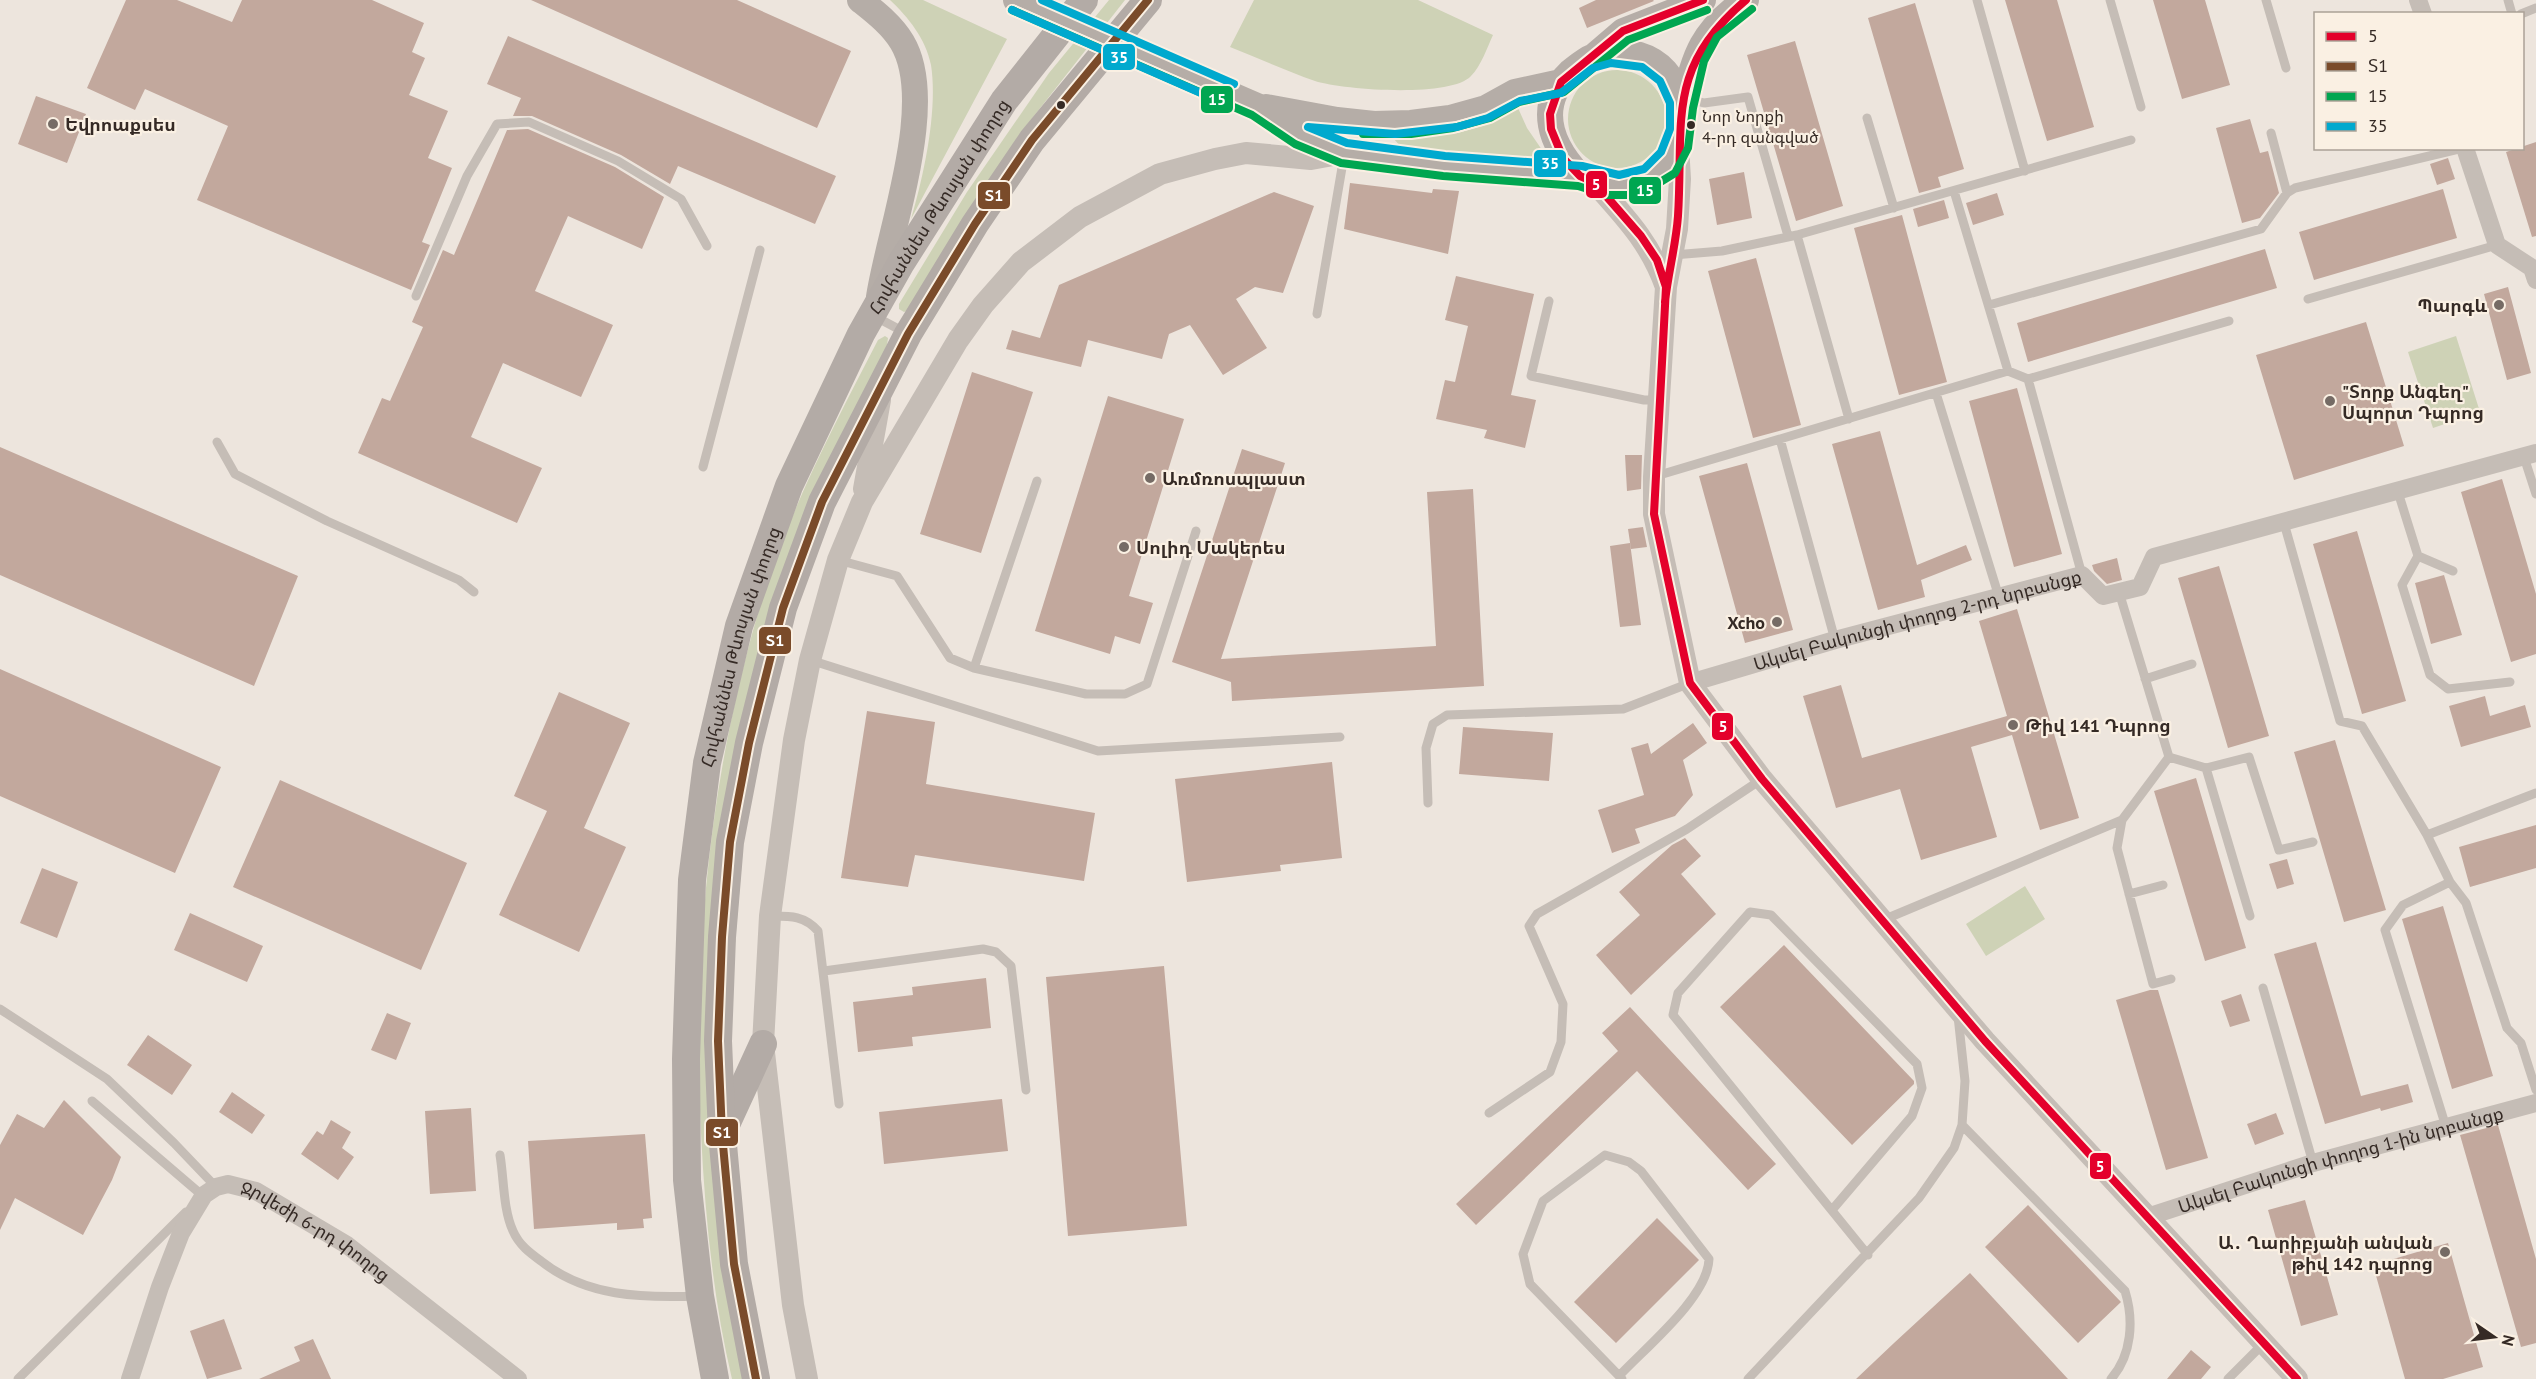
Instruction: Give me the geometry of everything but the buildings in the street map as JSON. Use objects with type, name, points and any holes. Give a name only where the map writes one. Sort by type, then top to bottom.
[{"type":"main road","points":[[860,0],[883,20],[902,42],[915,77],[914,128],[875,310]]},
{"type":"main road","points":[[1016,0],[1257,106],[1300,135],[1344,153],[1627,185],[1644,180],[1666,167],[1678,146],[1683,102],[1694,57],[1709,31],[1725,15],[1746,0]]},
{"type":"main road","name":"Հովհաննես Թևոսյան փողոց","points":[[715,1379],[700,1296],[687,1180],[686,1059],[692,880],[707,763],[739,626],[789,486],[875,310],[1004,101],[1084,0]]},
{"type":"main road","name":"Հովհաննես Թևոսյան փողոց","points":[[756,1379],[734,1264],[722,1134],[718,1041],[722,937],[730,842],[749,743],[783,608],[822,502],[908,334],[975,224],[1032,141],[1148,0]]},
{"type":"main road","points":[[1595,56],[1623,31],[1703,0]]},
{"type":"main road","points":[[1587,179],[1563,158],[1551,129],[1553,99],[1561,82],[1581,62],[1595,56],[1626,53],[1642,56],[1656,64],[1677,90],[1683,102]]},
{"type":"main road","points":[[1257,106],[1337,120],[1374,124],[1411,123],[1450,118],[1486,108],[1515,92],[1561,82]]},
{"type":"main road","points":[[722,1134],[763,1044]]},
{"type":"street","points":[[1678,146],[1680,179],[1673,255],[1666,287],[1658,400],[1654,514],[1690,683],[1762,779],[1957,1008],[2297,1379]]},
{"type":"street","points":[[2465,150],[2497,245],[2532,268],[2536,280]]},
{"type":"street","points":[[807,1379],[793,1305],[763,1044],[770,916],[794,740],[810,660],[838,560],[862,502],[958,340],[982,305],[1021,262],[1080,217],[1160,174],[1215,159],[1246,153],[1311,159],[1344,153]]},
{"type":"street","points":[[1587,179],[1641,236],[1656,260],[1666,287]]},
{"type":"street","points":[[862,502],[884,380]]},
{"type":"street","points":[[2119,592],[2140,587],[2154,556],[2284,523],[2530,455]]},
{"type":"street","name":"Ակսել Բակունցի փողոց 2-րդ նրբանցք","points":[[1690,683],[1835,640],[2082,575],[2103,596],[2119,592]]},
{"type":"street","name":"Ակսել Բակունցի փողոց 1-ին նրբանցք","points":[[2147,1216],[2313,1163],[2536,1103]]},
{"type":"street","name":"Ջրվեժի 6-րդ փողոց","points":[[210,1191],[228,1185],[256,1191],[348,1245],[518,1379]]},
{"type":"street","points":[[130,1379],[160,1287],[182,1233],[210,1191]]},
{"type":"lane","points":[[1977,0],[2025,171]]},
{"type":"lane","points":[[2110,0],[2141,106]]},
{"type":"lane","points":[[2266,0],[2286,68]]},
{"type":"lane","points":[[1683,102],[1704,103],[1748,97],[1849,419]]},
{"type":"lane","points":[[1867,118],[1894,208]]},
{"type":"lane","points":[[416,296],[467,176],[497,124],[529,122],[618,161],[681,199],[706,246]]},
{"type":"lane","points":[[2271,133],[2287,193]]},
{"type":"lane","points":[[1673,255],[1722,251],[1792,236],[2131,140]]},
{"type":"lane","points":[[1989,305],[2261,229],[2287,193],[2295,188],[2456,150]]},
{"type":"lane","points":[[1317,314],[1344,153]]},
{"type":"lane","points":[[1954,191],[2008,371]]},
{"type":"lane","points":[[2308,299],[2497,245]]},
{"type":"lane","points":[[703,467],[760,250]]},
{"type":"lane","points":[[1549,301],[1531,376],[1644,400],[1658,400]]},
{"type":"lane","points":[[875,310],[908,334]]},
{"type":"lane","points":[[1654,477],[2008,371],[2028,379],[2229,321]]},
{"type":"lane","points":[[2028,379],[2082,575]]},
{"type":"lane","points":[[1936,393],[1999,597]]},
{"type":"lane","points":[[1780,439],[1835,640]]},
{"type":"lane","points":[[217,442],[236,474],[327,521],[459,580],[474,592]]},
{"type":"lane","points":[[2530,455],[2536,494]]},
{"type":"lane","points":[[974,668],[1037,481]]},
{"type":"lane","points":[[2398,492],[2418,556],[2402,585],[2430,675],[2448,689],[2510,682]]},
{"type":"lane","points":[[2284,523],[2340,721],[2362,726],[2427,835],[2450,882],[2466,903],[2507,1028],[2521,1043],[2536,1090]]},
{"type":"lane","points":[[838,560],[897,576],[950,658],[974,668],[1086,694],[1125,694],[1147,684],[1196,531]]},
{"type":"lane","points":[[2418,556],[2453,571]]},
{"type":"lane","points":[[2119,592],[2169,757]]},
{"type":"lane","points":[[810,660],[1098,752],[1340,737]]},
{"type":"lane","points":[[2145,680],[2192,664]]},
{"type":"lane","points":[[1428,803],[1426,748],[1433,724],[1447,715],[1623,709],[1690,683]]},
{"type":"lane","points":[[2169,757],[2206,768],[2249,757],[2279,850],[2313,842]]},
{"type":"lane","points":[[2169,757],[2122,820],[2117,848],[2153,984],[2171,979]]},
{"type":"lane","points":[[2206,768],[2250,916]]},
{"type":"lane","points":[[1489,1113],[1550,1072],[1561,1042],[1563,1004],[1529,926],[1537,914],[1687,829],[1762,779]]},
{"type":"lane","points":[[2427,835],[2536,793]]},
{"type":"lane","points":[[1882,920],[2122,820]]},
{"type":"lane","points":[[2446,1127],[2385,930],[2403,905],[2450,882]]},
{"type":"lane","points":[[2129,894],[2163,885]]},
{"type":"lane","points":[[1832,1209],[1912,1116],[1922,1088],[1917,1064],[1771,915],[1750,912],[1678,993],[1673,1015],[1868,1255]]},
{"type":"lane","points":[[770,916],[799,917],[811,923],[820,938],[839,1104]]},
{"type":"lane","points":[[824,971],[983,950],[996,952],[1011,966],[1026,1090]]},
{"type":"lane","points":[[2263,988],[2313,1163]]},
{"type":"lane","points":[[1748,1379],[1868,1255],[1919,1198],[1954,1148],[1962,1125],[1965,1081],[1957,1008]]},
{"type":"lane","points":[[0,1009],[106,1079],[174,1143],[210,1191]]},
{"type":"lane","points":[[92,1101],[210,1191]]},
{"type":"lane","points":[[1962,1125],[2125,1291],[2131,1311],[2130,1340],[2117,1372],[2110,1379]]},
{"type":"lane","points":[[500,1155],[513,1231],[524,1248],[550,1269],[581,1286],[606,1293],[660,1297],[700,1296]]},
{"type":"lane","points":[[1605,1155],[1629,1162],[1641,1172],[1709,1259],[1708,1271],[1697,1294],[1620,1377],[1530,1284],[1523,1254],[1543,1201],[1605,1155]]},
{"type":"lane","points":[[18,1379],[210,1191]]},
{"type":"lane","points":[[2228,1379],[2264,1343]]},
{"type":"green space","points":[[890,0],[923,0],[1007,39],[911,219],[929,142],[933,83],[929,55],[925,46],[915,29]]},
{"type":"green space","points":[[1109,0],[1125,0],[1019,135],[909,310],[904,312],[899,309],[899,304],[967,192],[1049,73]]},
{"type":"green space","points":[[1254,0],[1418,0],[1493,35],[1475,72],[1460,83],[1420,90],[1348,87],[1315,81],[1230,47]]},
{"type":"green space","points":[[1617,70],[1636,74],[1652,84],[1662,100],[1666,119],[1662,138],[1652,154],[1636,164],[1617,168],[1598,164],[1582,154],[1572,138],[1568,119],[1572,100],[1582,84],[1598,74]]},
{"type":"green space","points":[[1518,108],[1527,128],[1551,163],[1402,148],[1393,138],[1476,126]]},
{"type":"green space","points":[[885,336],[888,338],[887,345],[759,655],[715,1184],[745,1379],[732,1379],[715,1288],[708,1226],[701,1133],[699,1064],[699,996],[703,927],[718,791],[746,656],[776,558],[831,432],[878,340]]},
{"type":"green space","points":[[2456,336],[2480,412],[2433,428],[2408,352]]},
{"type":"green space","points":[[2025,886],[2045,919],[1986,956],[1966,924]]},
{"type":"transit line","name":"35","points":[[1042,0],[1234,84]]},
{"type":"transit line","name":"Տ1","points":[[756,1379],[734,1264],[722,1134],[718,1041],[722,937],[730,842],[749,743],[783,608],[822,502],[908,334],[975,224],[1032,140],[1148,0]]},
{"type":"transit line","name":"5","points":[[1703,0],[1623,31],[1561,82],[1550,114],[1551,129],[1563,158],[1580,176],[1594,182],[1641,236],[1657,260],[1666,287],[1654,514],[1690,683],[1762,779],[1985,1041],[2297,1379]]},
{"type":"transit line","name":"5","points":[[1665,302],[1676,238],[1681,124],[1690,73],[1702,49],[1720,25],[1746,0]]},
{"type":"transit line","name":"15","points":[[1012,10],[1252,115],[1295,144],[1341,163],[1443,176],[1578,186],[1607,195],[1627,195],[1649,189],[1675,173],[1688,148],[1693,108],[1704,61],[1717,37],[1752,9]]},
{"type":"transit line","name":"35","points":[[1012,10],[1226,104]]},
{"type":"transit line","name":"15","points":[[1363,134],[1411,134],[1453,128],[1490,118],[1519,102],[1564,92],[1628,40],[1707,10]]},
{"type":"transit line","name":"35","points":[[1611,63],[1642,67],[1660,81],[1670,103],[1670,129],[1661,152],[1644,169],[1619,175],[1582,166],[1445,156],[1347,143],[1308,127],[1395,134],[1457,127],[1488,118],[1520,101],[1561,93],[1593,68],[1611,63]]},
{"type":"place","name":"Եվրոաքսես","points":[[53,124]]},
{"type":"place","name":"Նոր Նորքի 4-րդ զանգված","points":[[1691,125]]},
{"type":"place","name":"Պարգև","points":[[2499,305]]},
{"type":"place","name":"\"Տորք Անգեղ\" Սպորտ Դպրոց","points":[[2330,401]]},
{"type":"place","name":"Առմռոսպլաստ","points":[[1150,478]]},
{"type":"place","name":"Սոլիդ Մակերես","points":[[1124,547]]},
{"type":"place","name":"Xcho","points":[[1777,622]]},
{"type":"place","name":"Թիվ 141 Դպրոց","points":[[2013,725]]},
{"type":"place","name":"Ա․ Ղարիբյանի անվան թիվ 142 դպրոց","points":[[2445,1252]]}]
